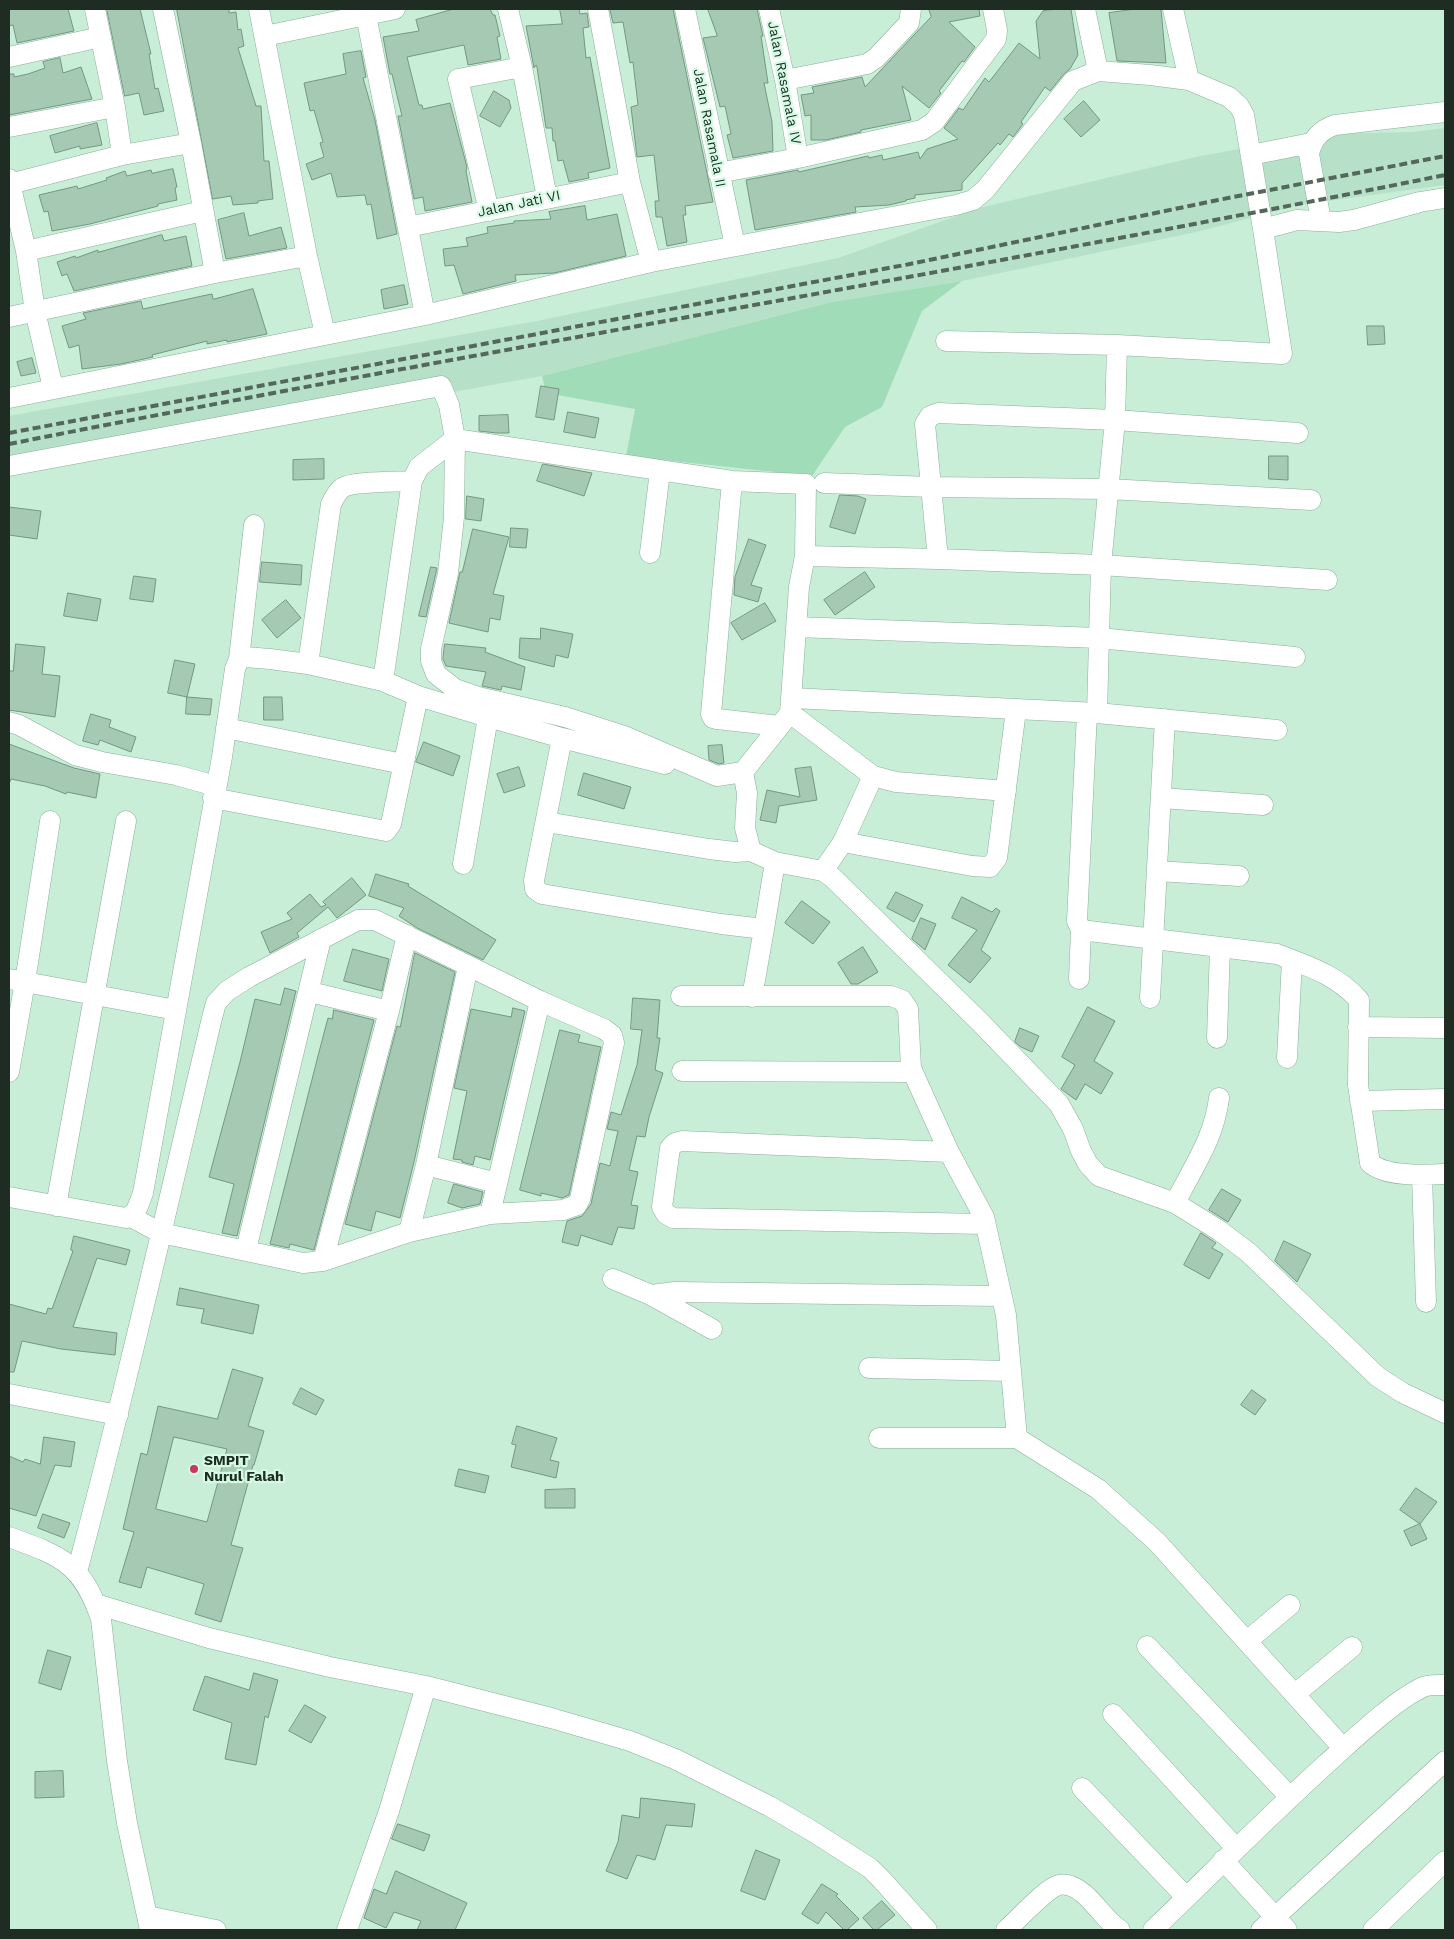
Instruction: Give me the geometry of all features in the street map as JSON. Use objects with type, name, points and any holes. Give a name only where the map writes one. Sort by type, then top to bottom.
[{"type":"street","points":[[95,9],[115,107],[122,155]]},
{"type":"street","points":[[163,9],[191,143],[215,273]]},
{"type":"street","points":[[259,9],[307,256],[325,334]]},
{"type":"street","points":[[265,36],[395,9]]},
{"type":"street","points":[[508,9],[522,67],[547,198]]},
{"type":"street","points":[[598,9],[630,182],[652,262]]},
{"type":"street","name":"Jalan Rasamala II","points":[[686,9],[718,173],[735,246]]},
{"type":"street","name":"Jalan Rasamala IV","points":[[769,9],[785,80],[798,158]]},
{"type":"street","points":[[785,80],[867,64],[876,58],[909,23],[911,9]]},
{"type":"street","points":[[718,173],[798,158],[906,134],[928,126],[996,39],[997,30],[993,9]]},
{"type":"street","points":[[1085,9],[1098,71]]},
{"type":"street","points":[[1173,9],[1189,80]]},
{"type":"street","points":[[366,15],[425,315]]},
{"type":"street","points":[[9,56],[101,37]]},
{"type":"street","points":[[489,211],[458,79],[522,67]]},
{"type":"street","points":[[9,398],[425,315],[652,262],[956,205],[973,200],[985,190],[1073,81],[1098,71],[1150,74],[1189,80],[1229,97],[1239,106],[1258,153],[1282,354],[1117,345],[946,341]]},
{"type":"street","points":[[9,127],[115,107]]},
{"type":"street","points":[[1320,221],[1309,154],[1311,143],[1321,132],[1335,125],[1445,112]]},
{"type":"street","points":[[53,388],[35,312],[26,251],[9,181],[122,155],[191,143]]},
{"type":"street","points":[[1258,153],[1311,143]]},
{"type":"street","name":"Jalan Jati VI","points":[[408,227],[630,182]]},
{"type":"street","points":[[1267,228],[1297,220],[1354,220],[1420,202],[1445,198]]},
{"type":"street","points":[[26,251],[203,211]]},
{"type":"street","points":[[9,317],[215,273],[307,256]]},
{"type":"street","points":[[1078,979],[1081,930],[1077,922],[1092,713],[1100,638],[1101,565],[1114,420],[1117,345]]},
{"type":"street","points":[[9,466],[441,386],[449,405],[455,439],[454,517],[448,573],[431,649],[431,661],[436,674],[455,689],[478,697],[565,717],[624,736],[717,776]]},
{"type":"street","points":[[938,559],[925,424],[930,416],[938,413],[1114,420],[1298,433]]},
{"type":"street","points":[[239,659],[246,657],[308,664],[383,681],[418,696],[562,738],[717,776],[743,772],[787,712],[799,587],[804,556],[806,484],[732,481],[455,439],[419,467],[412,480],[383,681]]},
{"type":"street","points":[[650,553],[660,471]]},
{"type":"street","points":[[308,664],[331,504],[335,496],[340,490],[350,485],[412,480]]},
{"type":"street","points":[[732,481],[711,714],[713,718],[787,712],[1016,710],[1092,713],[1276,730]]},
{"type":"street","points":[[824,483],[931,487],[1108,489],[1311,500]]},
{"type":"street","points":[[131,1217],[138,1208],[143,1193],[235,669],[239,659],[254,525]]},
{"type":"street","points":[[804,556],[1101,565],[1326,580]]},
{"type":"street","points":[[796,627],[1100,638],[1295,657]]},
{"type":"street","points":[[9,722],[19,725],[76,755],[102,762],[176,775],[214,792],[386,831],[392,824],[418,696]]},
{"type":"street","points":[[843,842],[972,866],[990,867],[997,858],[1016,710]]},
{"type":"street","points":[[787,712],[873,776],[896,782],[1006,791]]},
{"type":"street","points":[[463,864],[488,717]]},
{"type":"street","points":[[1150,998],[1165,719]]},
{"type":"street","points":[[226,728],[403,764]]},
{"type":"street","points":[[562,738],[534,880],[535,888],[542,894],[721,924],[764,929]]},
{"type":"street","points":[[743,772],[747,793],[745,828],[751,850]]},
{"type":"street","points":[[823,871],[843,842],[873,776]]},
{"type":"street","points":[[1161,798],[1263,805]]},
{"type":"street","points":[[9,1072],[17,980],[50,821]]},
{"type":"street","points":[[56,1206],[126,821]]},
{"type":"street","points":[[546,822],[709,849],[735,852],[751,850],[775,862],[823,871],[980,1022],[1059,1104],[1073,1129],[1088,1164],[1099,1176],[1175,1203],[1249,1253],[1378,1377],[1403,1394],[1445,1413]]},
{"type":"street","points":[[752,997],[775,862]]},
{"type":"street","points":[[1157,871],[1239,876]]},
{"type":"street","points":[[9,1197],[126,1218],[131,1217],[161,1233],[303,1263],[322,1261],[409,1232],[490,1214],[563,1210],[577,1205],[580,1199],[614,1043],[612,1035],[604,1029],[540,1001],[407,935],[375,920],[368,919],[358,920],[321,938],[227,991],[216,1003],[161,1233],[118,1415],[77,1572]]},
{"type":"street","points":[[1081,930],[1277,954],[1340,981],[1359,1000],[1358,1085],[1370,1163],[1377,1170],[1422,1175],[1445,1174]]},
{"type":"street","points":[[322,1261],[389,1011],[407,935]]},
{"type":"street","points":[[246,1250],[310,992],[321,938]]},
{"type":"street","points":[[1217,1038],[1220,947]]},
{"type":"street","points":[[1287,1058],[1292,960]]},
{"type":"street","points":[[409,1232],[426,1165],[468,966]]},
{"type":"street","points":[[17,980],[176,1010]]},
{"type":"street","points":[[310,992],[389,1011]]},
{"type":"street","points":[[681,996],[891,996],[902,1000],[908,1009],[911,1068],[949,1152],[984,1217],[1006,1315],[1017,1438]]},
{"type":"street","points":[[490,1214],[540,1001]]},
{"type":"street","points":[[1358,1027],[1445,1028]]},
{"type":"street","points":[[682,1071],[913,1072]]},
{"type":"street","points":[[1175,1203],[1208,1141],[1216,1119],[1219,1098]]},
{"type":"street","points":[[1360,1101],[1445,1100]]},
{"type":"street","points":[[949,1152],[682,1141],[675,1143],[670,1148],[662,1207],[666,1214],[673,1218],[985,1224]]},
{"type":"street","points":[[426,1165],[496,1183]]},
{"type":"street","points":[[1422,1175],[1426,1302]]},
{"type":"street","points":[[613,1279],[651,1295],[712,1329]]},
{"type":"street","points":[[651,1295],[675,1292],[1001,1296]]},
{"type":"street","points":[[869,1368],[1011,1371]]},
{"type":"street","points":[[9,1394],[118,1415]]},
{"type":"street","points":[[879,1438],[1017,1438],[1098,1489],[1157,1542],[1344,1748]]},
{"type":"street","points":[[9,1537],[41,1549],[77,1572],[96,1604],[101,1619],[117,1761],[127,1823],[149,1923],[216,1930]]},
{"type":"street","points":[[96,1604],[209,1638],[280,1656],[426,1686],[551,1718],[630,1741],[675,1759],[769,1806],[812,1831],[870,1868],[927,1930]]},
{"type":"street","points":[[1247,1642],[1290,1605]]},
{"type":"street","points":[[1147,1646],[1290,1797]]},
{"type":"street","points":[[1295,1694],[1352,1646]]},
{"type":"street","points":[[1153,1930],[1290,1797],[1390,1709],[1428,1685],[1445,1685]]},
{"type":"street","points":[[353,1929],[426,1686]]},
{"type":"street","points":[[1113,1714],[1230,1854],[1274,1926],[1445,1761]]},
{"type":"street","points":[[1082,1788],[1186,1897]]},
{"type":"street","points":[[1372,1930],[1445,1861]]},
{"type":"street","points":[[1006,1930],[1048,1890],[1058,1885],[1074,1886],[1085,1894],[1120,1930]]},
{"type":"shaded area","points":[[1445,128],[1445,185],[1298,205],[1201,231],[962,281],[832,302],[542,376],[9,472],[9,416],[537,321],[838,258],[979,208],[1200,156],[1324,134],[1412,132]]},
{"type":"shaded area","points":[[962,281],[922,311],[882,407],[845,427],[812,476],[626,456],[635,409],[546,393],[542,376],[832,302]]},
{"type":"building","points":[[9,9],[68,9],[74,31],[17,43],[13,25],[9,26]]},
{"type":"building","points":[[107,9],[140,9],[151,54],[149,54],[155,89],[158,88],[164,111],[144,115],[139,93],[125,96]]},
{"type":"building","points":[[177,9],[229,9],[229,13],[236,12],[238,30],[241,29],[244,46],[238,48],[256,106],[261,106],[264,161],[269,161],[273,199],[258,201],[258,203],[233,205],[231,196],[213,199]]},
{"type":"building","points":[[454,9],[490,9],[493,15],[495,15],[500,36],[497,37],[501,59],[468,65],[464,45],[407,57],[419,105],[422,105],[423,109],[450,103],[467,167],[466,171],[472,202],[425,211],[423,197],[414,199],[398,116],[402,116],[392,74],[390,74],[383,37],[419,31],[416,20]]},
{"type":"building","points":[[560,9],[579,9],[580,14],[587,13],[589,27],[583,28],[586,58],[590,57],[610,168],[588,173],[589,178],[569,182],[563,160],[558,161],[552,128],[546,128],[537,67],[536,65],[534,68],[526,26],[562,24]]},
{"type":"building","points":[[673,9],[713,202],[685,206],[686,215],[683,215],[687,242],[667,246],[662,217],[656,217],[655,201],[659,201],[654,155],[637,157],[631,107],[638,105],[633,62],[630,63],[623,22],[613,23],[610,10]]},
{"type":"building","points":[[708,9],[757,9],[763,36],[761,36],[768,83],[764,83],[772,122],[773,151],[733,158],[727,135],[731,134],[725,106],[720,107],[703,38],[717,36]]},
{"type":"building","points":[[929,9],[979,9],[980,16],[949,22],[975,47],[939,91],[941,93],[929,108],[902,86],[911,120],[861,130],[861,132],[826,140],[811,140],[811,115],[805,116],[801,95],[814,93],[812,87],[862,77],[865,87],[931,17]]},
{"type":"building","points":[[1071,9],[1078,55],[1070,69],[1050,91],[1045,87],[1013,137],[1009,134],[1000,145],[998,143],[962,183],[962,190],[915,195],[915,198],[889,205],[855,207],[856,212],[755,230],[746,180],[798,170],[799,172],[868,156],[869,158],[882,155],[883,160],[918,152],[920,159],[927,149],[958,139],[944,128],[959,108],[963,110],[985,78],[989,82],[1019,43],[1040,59],[1036,21],[1043,11]]},
{"type":"building","points":[[1136,9],[1161,9],[1166,63],[1117,61],[1109,13]]},
{"type":"building","points":[[361,51],[366,77],[363,78],[375,120],[397,234],[377,239],[371,204],[367,205],[365,195],[337,197],[331,173],[312,180],[306,164],[324,157],[320,143],[323,142],[314,110],[310,111],[304,83],[346,74],[343,54]]},
{"type":"building","points":[[60,58],[63,73],[81,67],[92,99],[9,115],[9,74],[14,74],[14,77],[28,74],[45,68],[43,62]]},
{"type":"building","points":[[494,91],[509,100],[511,108],[500,127],[480,116]]},
{"type":"building","points":[[1084,101],[1100,120],[1081,137],[1064,119]]},
{"type":"building","points":[[97,123],[102,145],[80,149],[80,146],[55,153],[50,136]]},
{"type":"building","points":[[173,169],[177,187],[175,188],[177,200],[90,224],[52,231],[48,211],[44,212],[39,195],[77,186],[78,189],[107,180],[106,178],[125,171],[127,176],[151,170],[152,173]]},
{"type":"building","points":[[585,206],[587,220],[617,214],[626,256],[554,273],[515,275],[516,281],[463,294],[454,265],[445,266],[443,249],[468,246],[466,238],[488,233],[487,227],[514,223],[514,221],[551,219],[549,212]]},
{"type":"building","points":[[244,213],[249,236],[281,227],[287,248],[226,259],[218,220]]},
{"type":"building","points":[[162,235],[164,241],[186,236],[192,266],[74,291],[67,274],[62,276],[57,262],[98,250],[98,252]]},
{"type":"building","points":[[404,285],[408,304],[384,309],[381,290]]},
{"type":"building","points":[[253,289],[267,334],[227,342],[227,340],[207,344],[207,341],[152,355],[153,357],[121,364],[82,369],[79,345],[69,348],[62,326],[86,319],[83,313],[141,301],[143,309],[212,294],[213,299]]},
{"type":"building","points":[[1367,326],[1384,326],[1385,344],[1368,345]]},
{"type":"building","points":[[32,358],[36,373],[21,376],[17,362]]},
{"type":"building","points":[[541,386],[559,389],[554,420],[536,417]]},
{"type":"building","points":[[568,412],[599,418],[595,438],[564,432]]},
{"type":"building","points":[[508,415],[509,433],[479,431],[479,416]]},
{"type":"building","points":[[1269,456],[1288,456],[1288,480],[1269,479]]},
{"type":"building","points":[[324,459],[324,479],[293,480],[293,460]]},
{"type":"building","points":[[543,464],[592,473],[584,496],[537,481]]},
{"type":"building","points":[[840,495],[858,496],[866,499],[855,534],[830,527]]},
{"type":"building","points":[[467,496],[484,499],[481,521],[466,519]]},
{"type":"building","points":[[9,507],[41,511],[37,539],[9,535]]},
{"type":"building","points":[[511,528],[528,529],[526,548],[510,547]]},
{"type":"building","points":[[473,529],[509,537],[493,594],[504,596],[500,620],[490,618],[488,632],[449,623],[460,572],[462,572]]},
{"type":"building","points":[[749,539],[766,545],[751,585],[762,588],[758,602],[734,595],[735,577]]},
{"type":"building","points":[[262,562],[302,565],[301,585],[260,582]]},
{"type":"building","points":[[431,567],[437,568],[426,617],[419,616]]},
{"type":"building","points":[[865,572],[875,587],[835,615],[824,600]]},
{"type":"building","points":[[134,576],[156,579],[153,602],[130,599]]},
{"type":"building","points":[[68,593],[101,599],[97,621],[64,616]]},
{"type":"building","points":[[286,600],[301,618],[277,638],[262,620]]},
{"type":"building","points":[[765,603],[776,621],[742,640],[731,623]]},
{"type":"building","points":[[541,628],[573,634],[568,658],[556,655],[554,667],[519,658],[520,638],[540,639]]},
{"type":"building","points":[[16,644],[45,647],[42,674],[60,676],[55,717],[9,710],[9,671],[13,671]]},
{"type":"building","points":[[445,644],[486,648],[485,652],[525,667],[521,690],[502,686],[501,690],[482,686],[486,672],[446,666],[443,659]]},
{"type":"building","points":[[175,660],[195,664],[187,697],[168,693]]},
{"type":"building","points":[[187,697],[212,699],[210,715],[186,714]]},
{"type":"building","points":[[264,697],[282,697],[283,720],[264,720]]},
{"type":"building","points":[[91,714],[111,720],[109,727],[136,737],[131,752],[100,740],[98,745],[83,741]]},
{"type":"building","points":[[424,742],[460,756],[453,776],[416,762]]},
{"type":"building","points":[[9,744],[74,768],[100,774],[96,798],[67,792],[66,794],[45,786],[11,779],[9,784]]},
{"type":"building","points":[[722,745],[724,763],[719,764],[709,760],[708,746]]},
{"type":"building","points":[[519,767],[525,786],[504,793],[497,774]]},
{"type":"building","points":[[811,767],[817,800],[779,806],[776,823],[760,820],[767,790],[800,797],[795,769]]},
{"type":"building","points":[[584,773],[631,787],[624,809],[578,795]]},
{"type":"building","points":[[376,874],[409,884],[408,886],[496,940],[483,960],[417,928],[399,916],[404,908],[369,896]]},
{"type":"building","points":[[352,878],[366,895],[337,918],[328,907],[297,933],[299,937],[270,953],[261,932],[292,919],[287,913],[310,894],[321,907],[326,905],[323,902]]},
{"type":"building","points":[[896,892],[923,905],[914,922],[887,908]]},
{"type":"building","points":[[962,897],[992,912],[996,908],[1000,911],[981,950],[991,958],[970,983],[948,965],[977,930],[952,918]]},
{"type":"building","points":[[802,901],[830,922],[813,944],[785,923]]},
{"type":"building","points":[[921,918],[936,924],[925,950],[912,939]]},
{"type":"building","points":[[863,947],[878,972],[858,984],[851,984],[838,963]]},
{"type":"building","points":[[353,949],[389,959],[382,991],[344,981]]},
{"type":"building","points":[[415,953],[455,972],[400,1218],[376,1211],[371,1231],[345,1224],[397,1026],[400,1027]]},
{"type":"building","points":[[285,988],[296,991],[237,1236],[222,1233],[234,1184],[209,1177],[255,999],[280,1005]]},
{"type":"building","points":[[633,998],[660,1000],[657,1038],[660,1038],[655,1070],[663,1073],[649,1117],[645,1137],[637,1136],[629,1170],[638,1172],[631,1205],[638,1206],[634,1229],[618,1227],[612,1245],[581,1235],[578,1246],[562,1242],[567,1221],[582,1216],[591,1204],[600,1163],[610,1166],[618,1131],[607,1129],[611,1112],[621,1115],[637,1065],[642,1030],[631,1029]]},
{"type":"building","points":[[1088,1007],[1115,1021],[1094,1061],[1113,1073],[1101,1094],[1085,1084],[1076,1100],[1061,1089],[1075,1065],[1062,1057]]},
{"type":"building","points":[[513,1008],[525,1011],[490,1160],[475,1156],[473,1165],[462,1162],[462,1160],[453,1159],[467,1091],[454,1088],[471,1009],[511,1017]]},
{"type":"building","points":[[334,1010],[374,1020],[314,1250],[290,1244],[289,1248],[270,1244],[328,1018],[332,1019]]},
{"type":"building","points":[[1020,1028],[1039,1036],[1032,1052],[1015,1042]]},
{"type":"building","points":[[560,1030],[580,1035],[578,1042],[601,1047],[569,1195],[562,1198],[541,1193],[541,1196],[520,1190]]},
{"type":"building","points":[[454,1184],[483,1192],[480,1204],[462,1208],[448,1203]]},
{"type":"building","points":[[1222,1189],[1241,1200],[1228,1222],[1209,1210]]},
{"type":"building","points":[[1201,1233],[1216,1243],[1212,1248],[1223,1254],[1209,1279],[1184,1265]]},
{"type":"building","points":[[74,1236],[130,1250],[126,1265],[97,1258],[73,1327],[117,1333],[115,1355],[61,1349],[22,1341],[14,1372],[9,1372],[9,1304],[46,1314],[48,1308],[52,1309],[73,1251],[71,1250]]},
{"type":"building","points":[[1284,1241],[1311,1254],[1297,1282],[1275,1261]]},
{"type":"building","points":[[180,1288],[259,1305],[253,1334],[201,1323],[204,1309],[177,1305]]},
{"type":"building","points":[[233,1369],[263,1378],[248,1426],[264,1431],[231,1545],[243,1548],[221,1622],[195,1614],[204,1584],[147,1567],[141,1588],[119,1582],[134,1532],[123,1529],[141,1453],[147,1455],[158,1406],[217,1419]],"holes":[[[174,1437],[227,1449],[207,1522],[156,1509]]]},
{"type":"building","points":[[301,1388],[324,1400],[316,1415],[293,1404]]},
{"type":"building","points":[[1252,1390],[1266,1400],[1255,1415],[1241,1405]]},
{"type":"building","points":[[517,1426],[557,1438],[550,1460],[559,1462],[556,1478],[511,1467],[516,1445],[512,1444]]},
{"type":"building","points":[[44,1437],[75,1442],[71,1467],[55,1465],[36,1516],[9,1508],[9,1456],[23,1462],[25,1459],[40,1464]]},
{"type":"building","points":[[459,1469],[489,1476],[485,1493],[455,1486]]},
{"type":"building","points":[[1416,1488],[1437,1502],[1420,1524],[1400,1510]]},
{"type":"building","points":[[575,1489],[575,1508],[545,1508],[545,1490]]},
{"type":"building","points":[[43,1514],[70,1523],[64,1538],[38,1528]]},
{"type":"building","points":[[1420,1524],[1427,1539],[1411,1546],[1404,1531]]},
{"type":"building","points":[[48,1650],[71,1657],[61,1690],[39,1683]]},
{"type":"building","points":[[254,1673],[278,1680],[268,1718],[265,1716],[256,1765],[225,1759],[232,1723],[193,1710],[205,1676],[249,1690]]},
{"type":"building","points":[[305,1705],[326,1717],[311,1743],[289,1731]]},
{"type":"building","points":[[63,1771],[64,1797],[35,1798],[35,1772]]},
{"type":"building","points":[[641,1798],[695,1804],[692,1827],[666,1825],[655,1860],[637,1855],[627,1879],[606,1871],[618,1842],[622,1815],[639,1818]]},
{"type":"building","points":[[398,1824],[430,1835],[424,1851],[392,1839]]},
{"type":"building","points":[[756,1850],[780,1860],[765,1900],[741,1891]]},
{"type":"building","points":[[396,1871],[467,1903],[455,1930],[417,1930],[421,1921],[394,1912],[386,1928],[364,1918],[374,1889],[386,1894]]},
{"type":"building","points":[[822,1884],[838,1894],[836,1896],[859,1919],[847,1930],[844,1930],[826,1912],[818,1924],[802,1914]]},
{"type":"building","points":[[882,1901],[895,1915],[877,1930],[874,1930],[863,1918]]},
{"type":"railway","points":[[9,433],[910,264],[1218,200],[1445,156]]},
{"type":"railway","points":[[9,444],[368,375],[1087,244],[1445,175]]},
{"type":"place","name":"SMPIT Nurul Falah","points":[[194,1469]]}]
